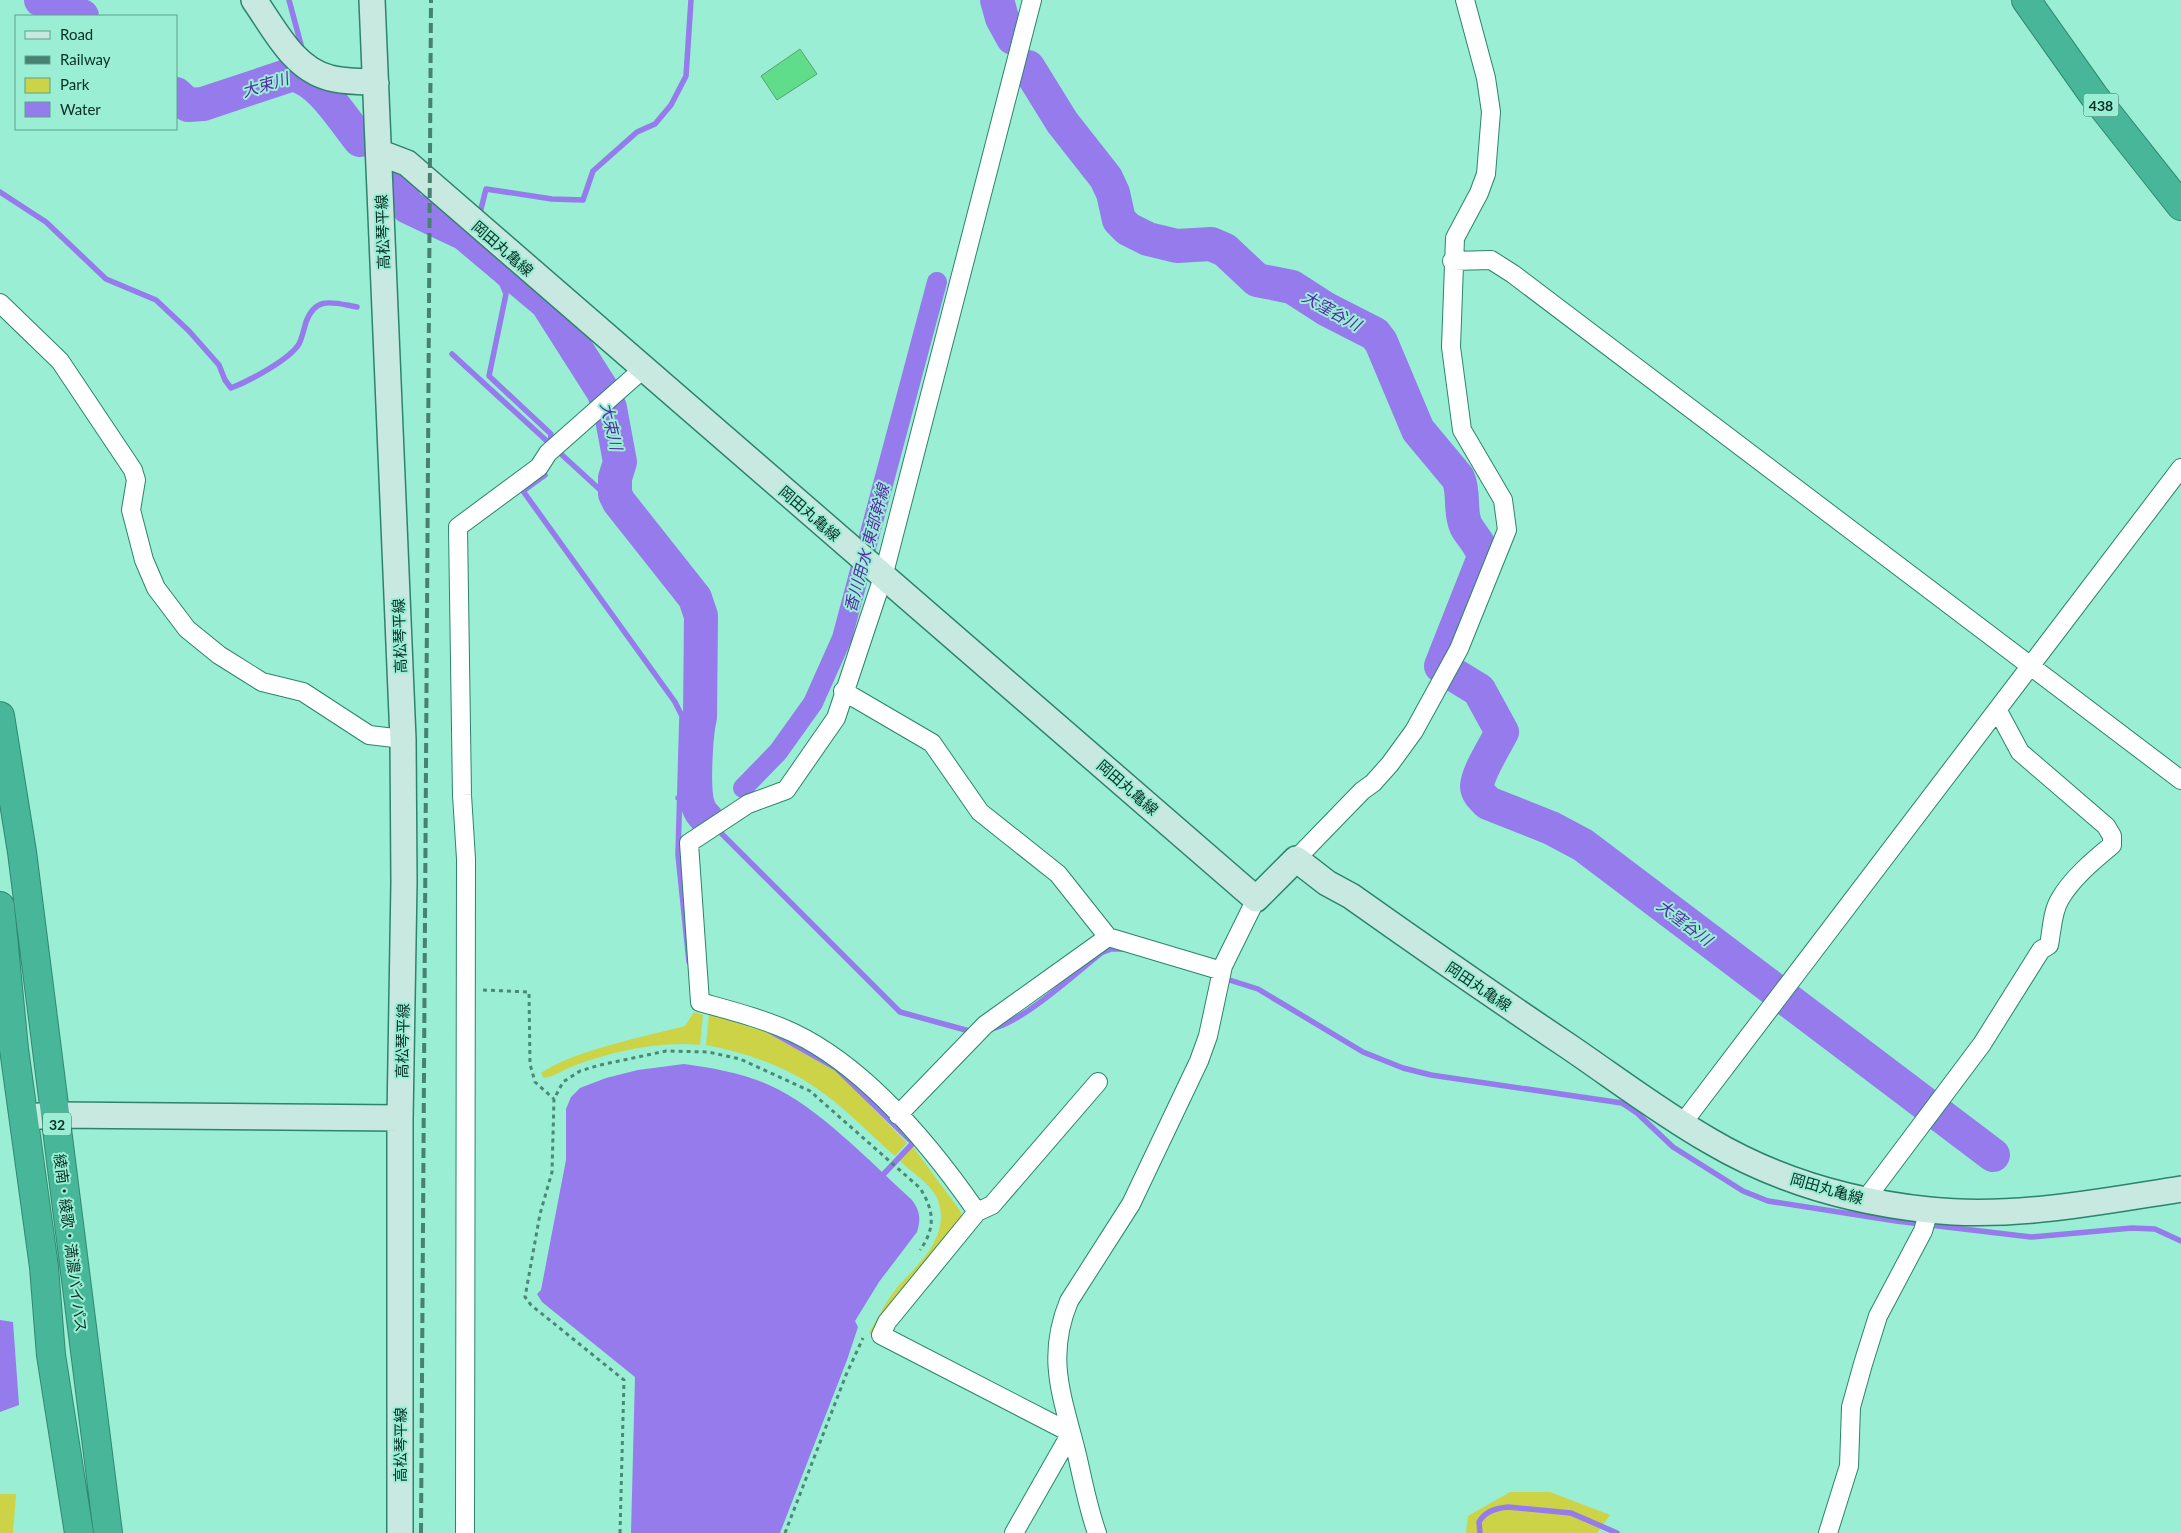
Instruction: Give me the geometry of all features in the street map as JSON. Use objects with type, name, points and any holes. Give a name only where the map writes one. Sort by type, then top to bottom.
[{"type":"highway","name":"438","points":[[2026,0],[2142,158],[2181,206]]},
{"type":"highway","name":"綾南・綾歌・満濃バイパス","points":[[0,716],[22,852],[108,1533]]},
{"type":"highway","name":"綾南・綾歌・満濃バイパス","points":[[0,906],[14,1048],[25,1117],[44,1267],[51,1355],[80,1533]]},
{"type":"main road","points":[[254,0],[302,64],[331,78],[376,83]]},
{"type":"main road","points":[[372,0],[379,155]]},
{"type":"main road","name":"岡田丸亀線","points":[[379,155],[386,155],[406,163],[1256,899]]},
{"type":"main road","name":"高松琴平線","points":[[379,155],[403,739],[404,882],[400,1118],[400,1533]]},
{"type":"main road","points":[[1256,899],[1296,859]]},
{"type":"main road","name":"岡田丸亀線","points":[[1296,859],[1327,883],[1351,896],[1682,1124],[1754,1164],[1814,1187],[1865,1200],[1926,1221],[1995,1212],[2041,1209],[2181,1189]]},
{"type":"main road","points":[[25,1117],[56,1115],[400,1118]]},
{"type":"street","points":[[977,1212],[920,1136],[841,1061],[795,1034],[760,1018],[700,1002],[689,843],[748,804],[786,790],[836,718],[878,573],[1032,0]]},
{"type":"street","points":[[1296,859],[1362,790],[1373,783],[1390,764],[1414,731],[1458,649],[1507,530],[1503,500],[1462,430],[1458,413],[1451,347],[1452,261],[1455,238],[1480,193],[1486,174],[1491,112],[1486,78],[1465,0]]},
{"type":"street","points":[[1452,261],[1491,260],[1513,274],[2181,780]]},
{"type":"street","points":[[0,303],[60,361],[133,470],[136,480],[130,510],[144,560],[156,588],[186,629],[219,654],[262,682],[303,692],[369,736],[403,739]]},
{"type":"street","points":[[465,1533],[466,859],[462,795],[458,527],[539,467],[554,448],[643,369]]},
{"type":"street","points":[[1682,1124],[2181,468]]},
{"type":"street","points":[[844,691],[932,743],[980,812],[1058,874],[1108,936],[1221,977]]},
{"type":"street","points":[[1865,1200],[1982,1044],[2041,950],[2049,944],[2054,913],[2060,899],[2078,877],[2112,844],[2112,836],[2106,826],[2020,752],[1998,711]]},
{"type":"street","points":[[1098,1533],[1072,1433],[1058,1388],[1059,1332],[1062,1317],[1069,1300],[1131,1204],[1199,1060],[1208,1036],[1221,977],[1256,899]]},
{"type":"street","points":[[898,1115],[980,1031],[1108,936]]},
{"type":"street","points":[[1072,1433],[881,1335],[887,1322],[977,1212],[992,1205],[1098,1082]]},
{"type":"street","points":[[1828,1533],[1850,1466],[1851,1407],[1862,1364],[1878,1316],[1926,1221]]},
{"type":"street","points":[[1014,1533],[1072,1433]]},
{"type":"path","points":[[465,990],[529,992],[530,1064],[535,1082],[554,1099]]},
{"type":"path","points":[[620,1533],[624,1380],[530,1304],[525,1297],[540,1214],[552,1172],[554,1099],[563,1082],[580,1071],[666,1051],[708,1052],[740,1058],[810,1091],[896,1167]]},
{"type":"green space","points":[[694,1012],[703,1015],[700,1045],[669,1044],[637,1048],[591,1060],[548,1077],[544,1078],[541,1073],[555,1065],[590,1051],[685,1026]]},
{"type":"green space","points":[[709,1014],[766,1032],[836,1071],[907,1143],[895,1156],[835,1102],[813,1085],[784,1069],[753,1057],[706,1045]]},
{"type":"green space","points":[[913,1147],[961,1212],[961,1222],[871,1334],[869,1333],[893,1293],[926,1255],[937,1235],[940,1224],[941,1212],[935,1194],[927,1184],[900,1161]]},
{"type":"green space","points":[[1510,1492],[1550,1492],[1610,1515],[1597,1533],[1466,1533],[1468,1516]]},
{"type":"green space","points":[[0,1494],[16,1494],[13,1533],[0,1533]]},
{"type":"water","points":[[684,1064],[749,1077],[769,1085],[807,1107],[844,1137],[912,1200],[919,1215],[917,1232],[879,1282],[855,1321],[858,1327],[847,1360],[780,1533],[631,1533],[635,1377],[542,1302],[537,1294],[541,1290],[566,1160],[566,1109],[571,1097],[580,1088],[606,1078],[638,1070]]},
{"type":"water","points":[[0,1320],[13,1322],[19,1405],[0,1412]]},
{"type":"building","points":[[800,49],[817,74],[777,100],[761,76]]},
{"type":"waterway","name":"大束川","points":[[41,0],[79,15]]},
{"type":"waterway","points":[[289,0],[303,52]]},
{"type":"waterway","points":[[479,217],[486,189],[552,199],[583,200],[593,171],[637,132],[655,124],[671,105],[686,76],[691,0]]},
{"type":"waterway","name":"大窪谷川","points":[[997,0],[1002,18],[1013,38]]},
{"type":"waterway","name":"大窪谷川","points":[[1028,67],[1062,122],[1106,178],[1113,193],[1119,220],[1128,229],[1148,239],[1177,246],[1211,244],[1225,250],[1257,280],[1292,287],[1326,309],[1375,334],[1381,342],[1418,430],[1458,478],[1464,520],[1468,530],[1481,548],[1484,557],[1441,666]]},
{"type":"waterway","name":"大束川","points":[[178,96],[188,105],[203,104],[293,74],[304,78],[322,93],[360,140]]},
{"type":"waterway","name":"大束川","points":[[397,186],[408,207],[465,234],[547,303],[603,391],[610,408],[620,462],[615,478],[615,494],[619,502],[695,598],[701,616],[700,717],[695,777],[697,800],[700,811],[706,818]]},
{"type":"waterway","points":[[0,192],[46,222],[106,279],[156,300],[189,331],[219,365],[225,380],[231,388],[287,357],[299,344],[310,313],[320,304],[333,303],[357,307]]},
{"type":"waterway","points":[[476,232],[474,254],[502,284],[506,294],[489,376],[551,434],[550,446]]},
{"type":"waterway","name":"香川用水 東部幹線","points":[[743,788],[778,752],[813,703],[842,638],[937,282]]},
{"type":"waterway","points":[[452,354],[609,498],[684,592],[692,605],[696,621],[693,712],[696,733]]},
{"type":"waterway","points":[[545,475],[523,491],[675,702],[682,716],[678,855],[689,962]]},
{"type":"waterway","name":"大窪谷川","points":[[1456,676],[1479,690],[1502,732],[1478,780],[1478,791],[1488,803],[1551,828],[1583,845],[1993,1155]]},
{"type":"waterway","points":[[678,798],[696,798]]},
{"type":"waterway","points":[[706,818],[900,1012],[973,1032]]},
{"type":"waterway","points":[[990,1029],[1016,1018],[1031,1008],[1063,985],[1101,953],[1111,949],[1125,949]]},
{"type":"waterway","points":[[1223,978],[1258,989],[1363,1052],[1403,1068],[1431,1075],[1622,1103],[1637,1113],[1673,1147],[1743,1191],[1768,1201],[1896,1221],[2031,1237],[2132,1228],[2155,1229],[2181,1241]]},
{"type":"waterway","points":[[770,1031],[836,1068],[913,1143],[879,1179]]},
{"type":"waterway","points":[[1480,1533],[1479,1522],[1484,1515],[1495,1509],[1508,1507],[1571,1513],[1617,1533]]},
{"type":"railway","points":[[421,1533],[431,0]]}]
